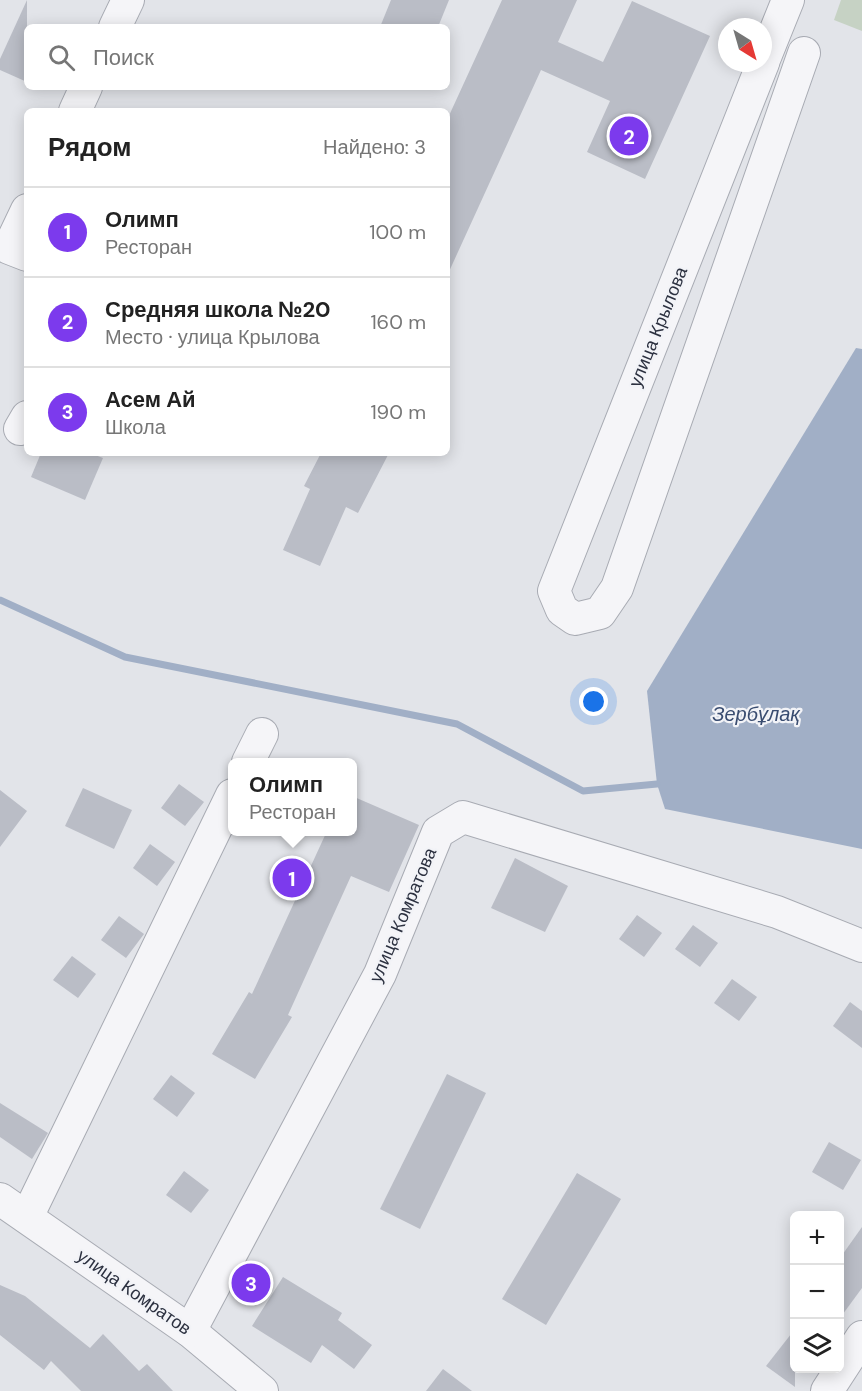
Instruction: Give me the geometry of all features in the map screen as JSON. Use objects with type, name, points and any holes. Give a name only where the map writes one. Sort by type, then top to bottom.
[{"type":"street","points":[[116,24],[128,0]]},
{"type":"street","name":"улица Крылова","points":[[772,40],[788,0]]},
{"type":"street","name":"улица Крылова","points":[[759,72],[554,591],[562,610],[575,619],[600,613],[617,588],[804,54]]},
{"type":"street","points":[[76,108],[85,90]]},
{"type":"street","points":[[24,216],[9,248],[24,254]]},
{"type":"street","points":[[250,758],[261,734]]},
{"type":"street","points":[[27,1217],[228,803]]},
{"type":"street","name":"улица Комратова","points":[[190,1330],[380,974],[438,832],[464,817],[777,912],[862,946]]},
{"type":"street","name":"улица Комратов","points":[[0,1199],[190,1330],[262,1391]]},
{"type":"street","points":[[827,1391],[862,1337]]},
{"type":"green space","points":[[841,0],[862,0],[862,31],[834,20]]},
{"type":"water","name":"Зербұлақ","points":[[856,348],[862,349],[862,849],[665,809],[657,784],[647,691]]},
{"type":"building","points":[[27,0],[27,24],[24,24],[24,81],[0,70],[0,59]]},
{"type":"building","points":[[391,0],[449,0],[439,24],[381,24]]},
{"type":"building","points":[[502,0],[577,0],[558,42],[603,62],[632,1],[710,36],[645,179],[587,152],[610,101],[541,70],[450,269],[450,113]]},
{"type":"building","points":[[40,456],[98,456],[103,458],[85,500],[31,477]]},
{"type":"building","points":[[319,456],[387,456],[358,513],[346,507],[320,566],[283,550],[310,489],[304,486]]},
{"type":"building","points":[[179,784],[204,802],[185,826],[161,808]]},
{"type":"building","points":[[83,788],[132,810],[114,849],[65,826]]},
{"type":"building","points":[[0,790],[27,811],[0,847]]},
{"type":"building","points":[[357,798],[419,825],[389,892],[351,876],[288,1015],[292,1017],[255,1079],[212,1054],[249,992],[252,994],[325,836],[357,836]]},
{"type":"building","points":[[150,844],[175,862],[157,886],[133,868]]},
{"type":"building","points":[[515,858],[568,886],[545,932],[491,908]]},
{"type":"building","points":[[637,915],[662,933],[644,957],[619,939]]},
{"type":"building","points":[[119,916],[144,934],[126,958],[101,940]]},
{"type":"building","points":[[693,925],[718,943],[700,967],[675,949]]},
{"type":"building","points":[[72,956],[96,974],[78,998],[53,980]]},
{"type":"building","points":[[732,979],[757,997],[739,1021],[714,1003]]},
{"type":"building","points":[[850,1002],[862,1011],[862,1048],[833,1026]]},
{"type":"building","points":[[447,1074],[486,1093],[420,1229],[380,1209]]},
{"type":"building","points":[[171,1075],[195,1093],[177,1117],[153,1099]]},
{"type":"building","points":[[0,1103],[48,1133],[32,1159],[0,1137]]},
{"type":"building","points":[[829,1142],[861,1160],[843,1190],[812,1172]]},
{"type":"building","points":[[184,1171],[209,1190],[191,1213],[166,1195]]},
{"type":"building","points":[[577,1173],[621,1199],[546,1325],[502,1299]]},
{"type":"building","points":[[862,1227],[862,1288],[844,1313],[844,1265],[844,1252]]},
{"type":"building","points":[[283,1277],[342,1313],[338,1320],[372,1345],[354,1369],[322,1345],[311,1363],[252,1326]]},
{"type":"building","points":[[0,1285],[25,1296],[90,1348],[103,1334],[139,1371],[147,1364],[173,1391],[81,1391],[51,1361],[44,1370],[0,1335]]},
{"type":"building","points":[[790,1335],[790,1373],[795,1373],[795,1387],[766,1366]]},
{"type":"building","points":[[443,1369],[472,1391],[426,1391]]},
{"type":"waterway","points":[[0,600],[125,657],[457,724],[583,791],[657,784]]},
{"type":"place","name":"Средняя школа №20","points":[[629,136]]},
{"type":"place","name":"Олимп","points":[[292,878]]},
{"type":"place","name":"Асем Ай","points":[[251,1283]]}]
